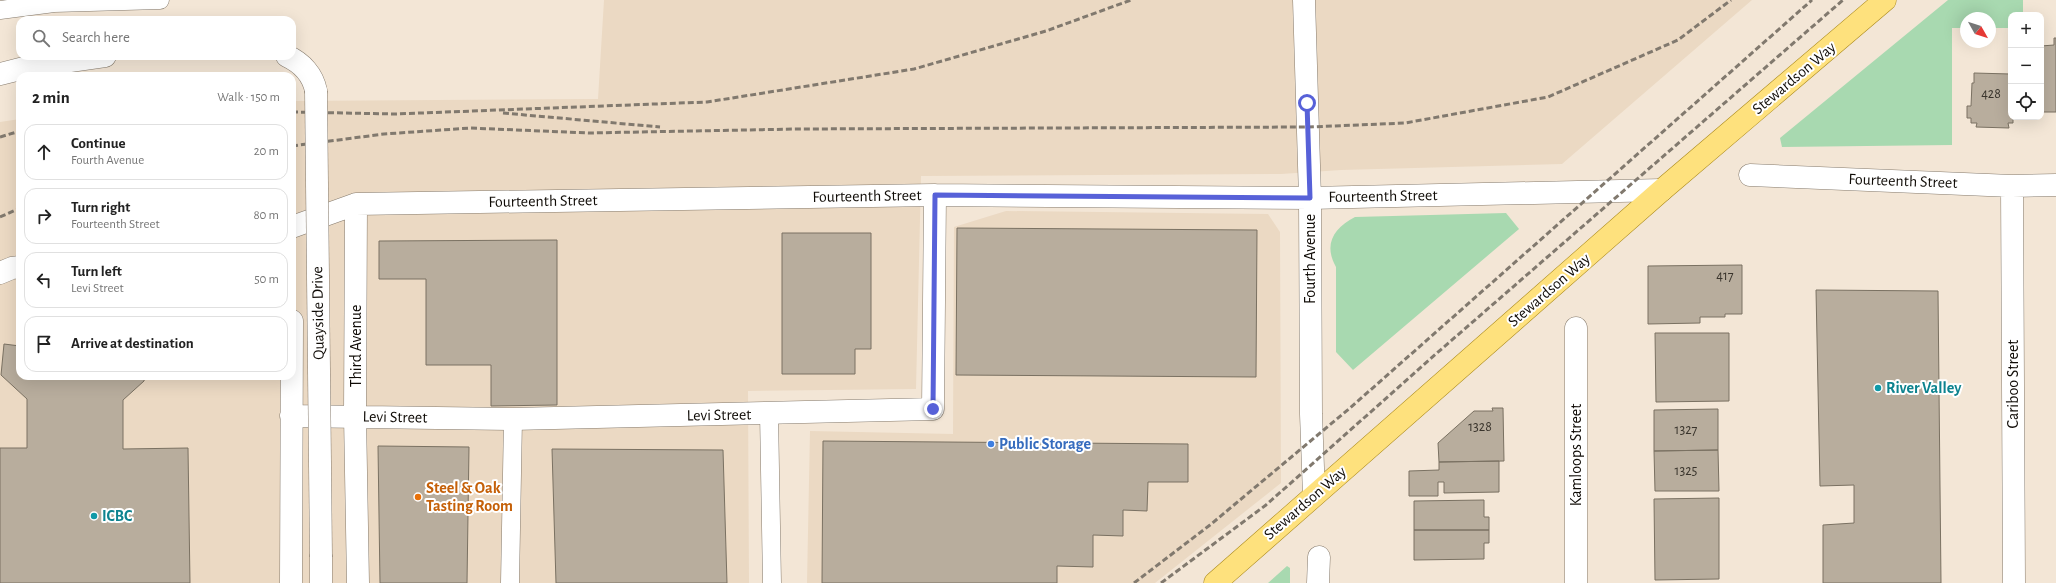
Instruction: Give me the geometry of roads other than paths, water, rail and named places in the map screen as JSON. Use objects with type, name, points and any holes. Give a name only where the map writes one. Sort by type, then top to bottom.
[{"type":"main road","name":"Stewardson Way","points":[[1214,583],[1662,190],[1886,0]]},
{"type":"street","name":"Fourth Avenue","points":[[1304,0],[1310,198],[1311,414],[1314,495]]},
{"type":"street","points":[[0,74],[28,67],[77,60]]},
{"type":"street","name":"Quayside Drive","points":[[292,60],[307,71],[314,83],[316,91],[321,583]]},
{"type":"street","name":"Fourteenth Street","points":[[1750,175],[2012,186],[2056,185]]},
{"type":"street","name":"Cariboo Street","points":[[2012,186],[2014,583]]},
{"type":"street","name":"Fourteenth Street","points":[[296,226],[356,204],[935,195],[1310,198],[1662,190]]},
{"type":"street","name":"Levi Street","points":[[291,416],[513,419],[933,409],[935,195]]},
{"type":"street","name":"Third Avenue","points":[[356,204],[355,416],[358,583]]},
{"type":"street","points":[[0,273],[16,268]]},
{"type":"street","name":"Kamloops Street","points":[[1576,328],[1576,583]]},
{"type":"street","points":[[291,380],[291,583]]},
{"type":"street","points":[[1318,583],[1319,557]]},
{"type":"lane","points":[[0,10],[54,3],[160,0]]},
{"type":"lane","points":[[770,413],[772,583]]},
{"type":"lane","points":[[510,583],[513,419]]},
{"type":"railway","points":[[296,112],[395,114],[707,102],[914,69],[1046,31],[1131,0]]},
{"type":"railway","points":[[296,145],[384,134],[471,128],[588,133],[797,129],[1308,127],[1405,123],[1548,97],[1678,40],[1731,0]]},
{"type":"railway","points":[[1134,583],[1210,525],[1350,408],[1812,0]]},
{"type":"railway","points":[[1161,583],[1266,505],[1437,353],[1843,0]]},
{"type":"railway","points":[[503,113],[660,127]]},
{"type":"railway","points":[[0,137],[16,132]]},
{"type":"railway","points":[[0,217],[16,210]]},
{"type":"place","name":"River Valley","points":[[1878,388]]},
{"type":"place","name":"Public Storage","points":[[991,444]]},
{"type":"place","name":"Steel & Oak Tasting Room","points":[[418,497]]},
{"type":"place","name":"ICBC","points":[[94,516]]}]
